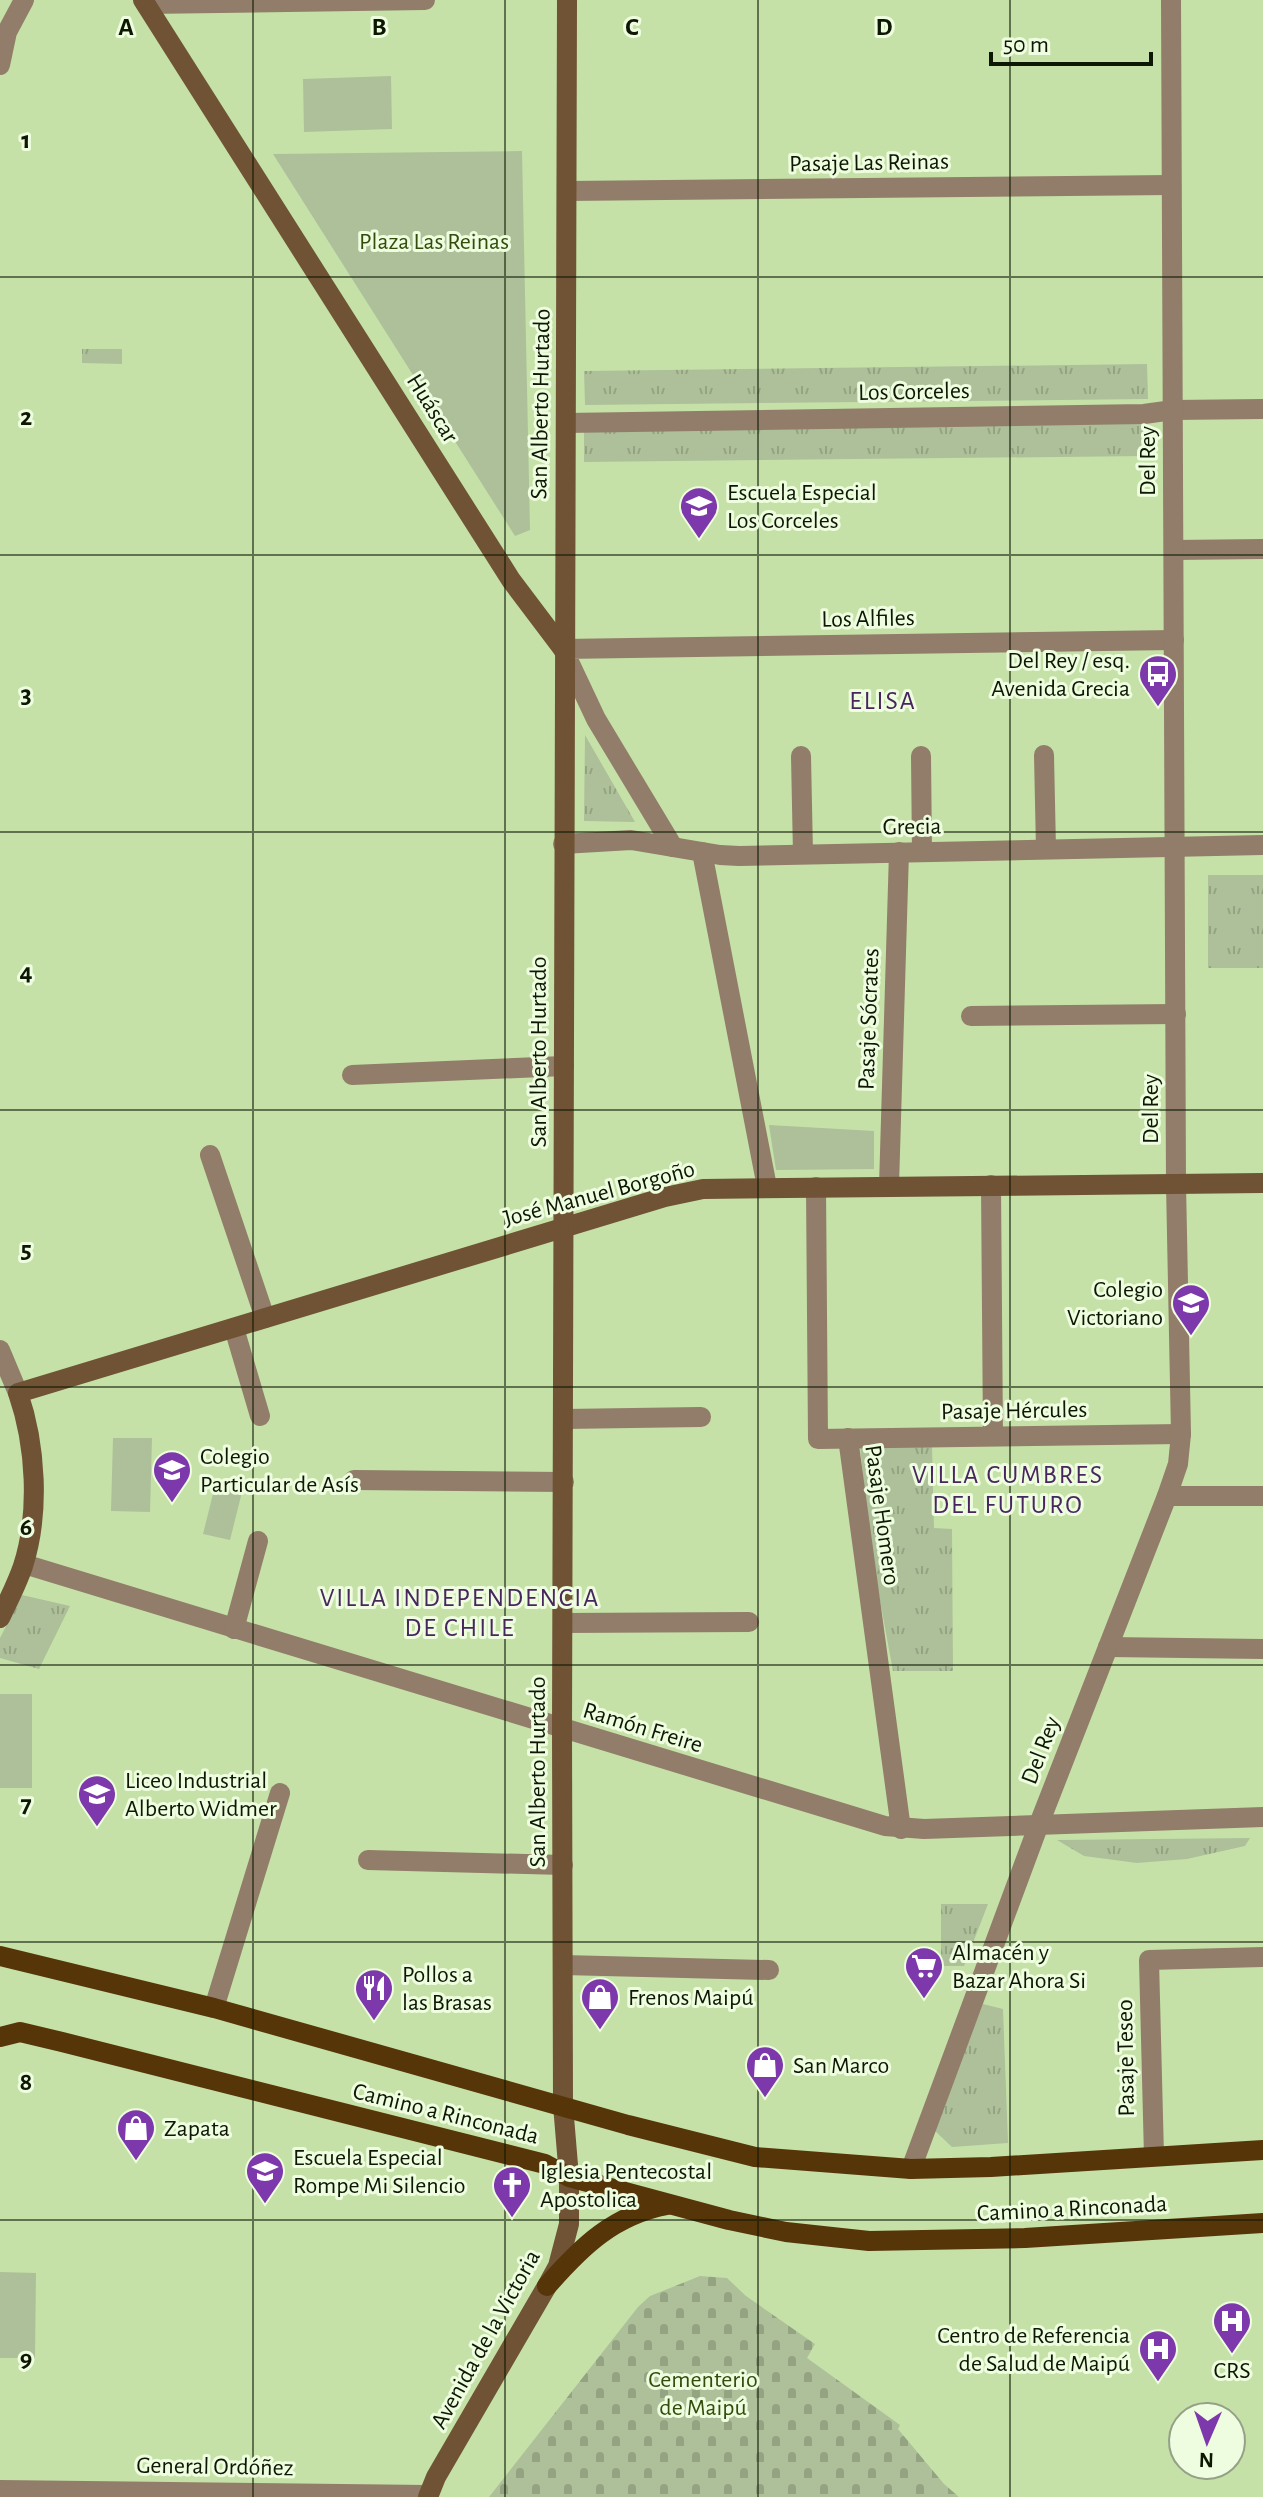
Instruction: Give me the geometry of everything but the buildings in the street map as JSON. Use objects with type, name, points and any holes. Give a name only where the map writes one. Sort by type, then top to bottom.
[{"type":"main road","name":"San Alberto Hurtado","points":[[563,2105],[563,649],[567,0]]},
{"type":"main road","name":"Huáscar","points":[[144,2],[511,580],[563,649]]},
{"type":"main road","name":"José Manuel Borgoño","points":[[18,1393],[703,1189],[1263,1183]]},
{"type":"main road","points":[[0,1618],[24,1564],[32,1511],[28,1436],[18,1393]]},
{"type":"main road","name":"Camino a Rinconada","points":[[0,1956],[214,2008],[628,2125],[755,2157],[911,2169],[1263,2150]]},
{"type":"main road","name":"Camino a Rinconada","points":[[7,2032],[545,2164],[569,2177],[786,2232],[901,2242],[1263,2223]]},
{"type":"main road","name":"Avenida de la Victoria","points":[[428,2496],[547,2286],[565,2246],[569,2224],[569,2177],[563,2105]]},
{"type":"main road","points":[[547,2286],[581,2250],[620,2221],[641,2210],[671,2204]]},
{"type":"street","points":[[0,65],[7,32],[24,0]]},
{"type":"street","points":[[144,2],[425,0]]},
{"type":"street","name":"Del Rey","points":[[911,2169],[1039,1824],[1178,1464],[1181,1434],[1176,1184],[1171,0]]},
{"type":"street","name":"Pasaje Las Reinas","points":[[567,191],[1171,185]]},
{"type":"street","name":"Los Corceles","points":[[566,423],[1144,414],[1173,410],[1263,409]]},
{"type":"street","points":[[1174,550],[1263,549]]},
{"type":"street","name":"Los Alfiles","points":[[563,649],[1174,640]]},
{"type":"street","name":"Huáscar","points":[[563,649],[596,719],[673,847]]},
{"type":"street","points":[[1044,755],[1046,849]]},
{"type":"street","points":[[801,756],[803,854]]},
{"type":"street","points":[[921,756],[922,852]]},
{"type":"street","name":"Grecia","points":[[563,844],[622,840],[739,856],[1263,845]]},
{"type":"street","points":[[702,852],[767,1187]]},
{"type":"street","name":"Pasaje Sócrates","points":[[889,1186],[899,852]]},
{"type":"street","points":[[971,1016],[1176,1014]]},
{"type":"street","points":[[352,1075],[564,1066]]},
{"type":"street","points":[[210,1155],[265,1318]]},
{"type":"street","points":[[991,1185],[993,1436]]},
{"type":"street","name":"Pasaje Homero","points":[[816,1187],[818,1439],[848,1438],[901,1829]]},
{"type":"street","points":[[234,1328],[260,1416]]},
{"type":"street","points":[[0,1350],[18,1393]]},
{"type":"street","points":[[564,1419],[701,1417]]},
{"type":"street","name":"Pasaje Hércules","points":[[848,1438],[1181,1434]]},
{"type":"street","points":[[354,1480],[564,1482]]},
{"type":"street","points":[[1167,1496],[1263,1496]]},
{"type":"street","points":[[234,1629],[258,1541]]},
{"type":"street","name":"Ramón Freire","points":[[24,1564],[852,1818],[901,1829],[1263,1817]]},
{"type":"street","points":[[563,1623],[749,1622]]},
{"type":"street","points":[[1108,1647],[1263,1649]]},
{"type":"street","points":[[214,2008],[280,1793]]},
{"type":"street","points":[[368,1860],[563,1865]]},
{"type":"street","name":"Pasaje Teseo","points":[[1154,2156],[1149,1960],[1263,1957]]},
{"type":"street","points":[[563,1965],[769,1970]]},
{"type":"street","name":"General Ordóñez","points":[[0,2490],[428,2496]]},
{"type":"green space","points":[[391,76],[392,129],[304,132],[303,79]]},
{"type":"green space","name":"Plaza Las Reinas","points":[[522,151],[530,530],[515,536],[273,154]]},
{"type":"green space","points":[[82,349],[122,349],[122,364],[82,363]]},
{"type":"green space","points":[[1147,364],[1148,399],[585,405],[584,371]]},
{"type":"green space","points":[[1147,421],[1147,456],[584,462],[584,427]]},
{"type":"green space","points":[[585,735],[635,822],[584,821]]},
{"type":"green space","points":[[1208,875],[1263,875],[1263,968],[1208,968]]},
{"type":"green space","points":[[769,1125],[874,1131],[874,1169],[776,1170]]},
{"type":"green space","points":[[113,1438],[152,1438],[150,1512],[111,1511]]},
{"type":"green space","points":[[860,1445],[932,1445],[934,1528],[952,1529],[953,1671],[893,1671],[869,1541]]},
{"type":"green space","points":[[215,1486],[242,1492],[230,1540],[203,1534]]},
{"type":"green space","points":[[22,1595],[70,1606],[39,1669],[0,1658],[0,1638]]},
{"type":"green space","points":[[0,1694],[32,1694],[32,1788],[0,1788]]},
{"type":"green space","points":[[1250,1838],[1245,1846],[1187,1859],[1137,1863],[1084,1856],[1057,1840]]},
{"type":"green space","points":[[941,1904],[988,1904],[964,1966],[941,1966]]},
{"type":"green space","points":[[983,2004],[1003,2009],[1008,2143],[952,2147],[933,2129]]},
{"type":"green space","points":[[0,2272],[36,2273],[35,2358],[0,2358]]},
{"type":"green space","name":"Cementerio de Maipú","points":[[700,2276],[727,2278],[746,2296],[815,2344],[807,2358],[900,2425],[898,2429],[944,2484],[959,2497],[489,2497],[638,2307],[650,2296]]},
{"type":"place","name":"Escuela Especial Los Corceles","points":[[699,540]]},
{"type":"place","name":"Del Rey / esq. Avenida Grecia","points":[[1158,708]]},
{"type":"place","name":"Colegio Victoriano","points":[[1191,1337]]},
{"type":"place","name":"Colegio Particular de Asís","points":[[172,1504]]},
{"type":"place","name":"Liceo Industrial Alberto Widmer","points":[[97,1828]]},
{"type":"place","name":"Almacén y Bazar Ahora Si","points":[[924,2000]]},
{"type":"place","name":"Pollos a las Brasas","points":[[374,2022]]},
{"type":"place","name":"Frenos Maipú","points":[[600,2031]]},
{"type":"place","name":"San Marco","points":[[765,2099]]},
{"type":"place","name":"Zapata","points":[[136,2162]]},
{"type":"place","name":"Escuela Especial Rompe Mi Silencio","points":[[265,2205]]},
{"type":"place","name":"Iglesia Pentecostal Apostolica","points":[[512,2219]]},
{"type":"place","name":"CRS","points":[[1232,2355]]},
{"type":"place","name":"Centro de Referencia de Salud de Maipú","points":[[1158,2383]]},
{"type":"district","name":"ELISA","points":[[883,700]]},
{"type":"district","name":"VILLA CUMBRES DEL FUTURO","points":[[1008,1489]]},
{"type":"district","name":"VILLA INDEPENDENCIA DE CHILE","points":[[460,1612]]}]
